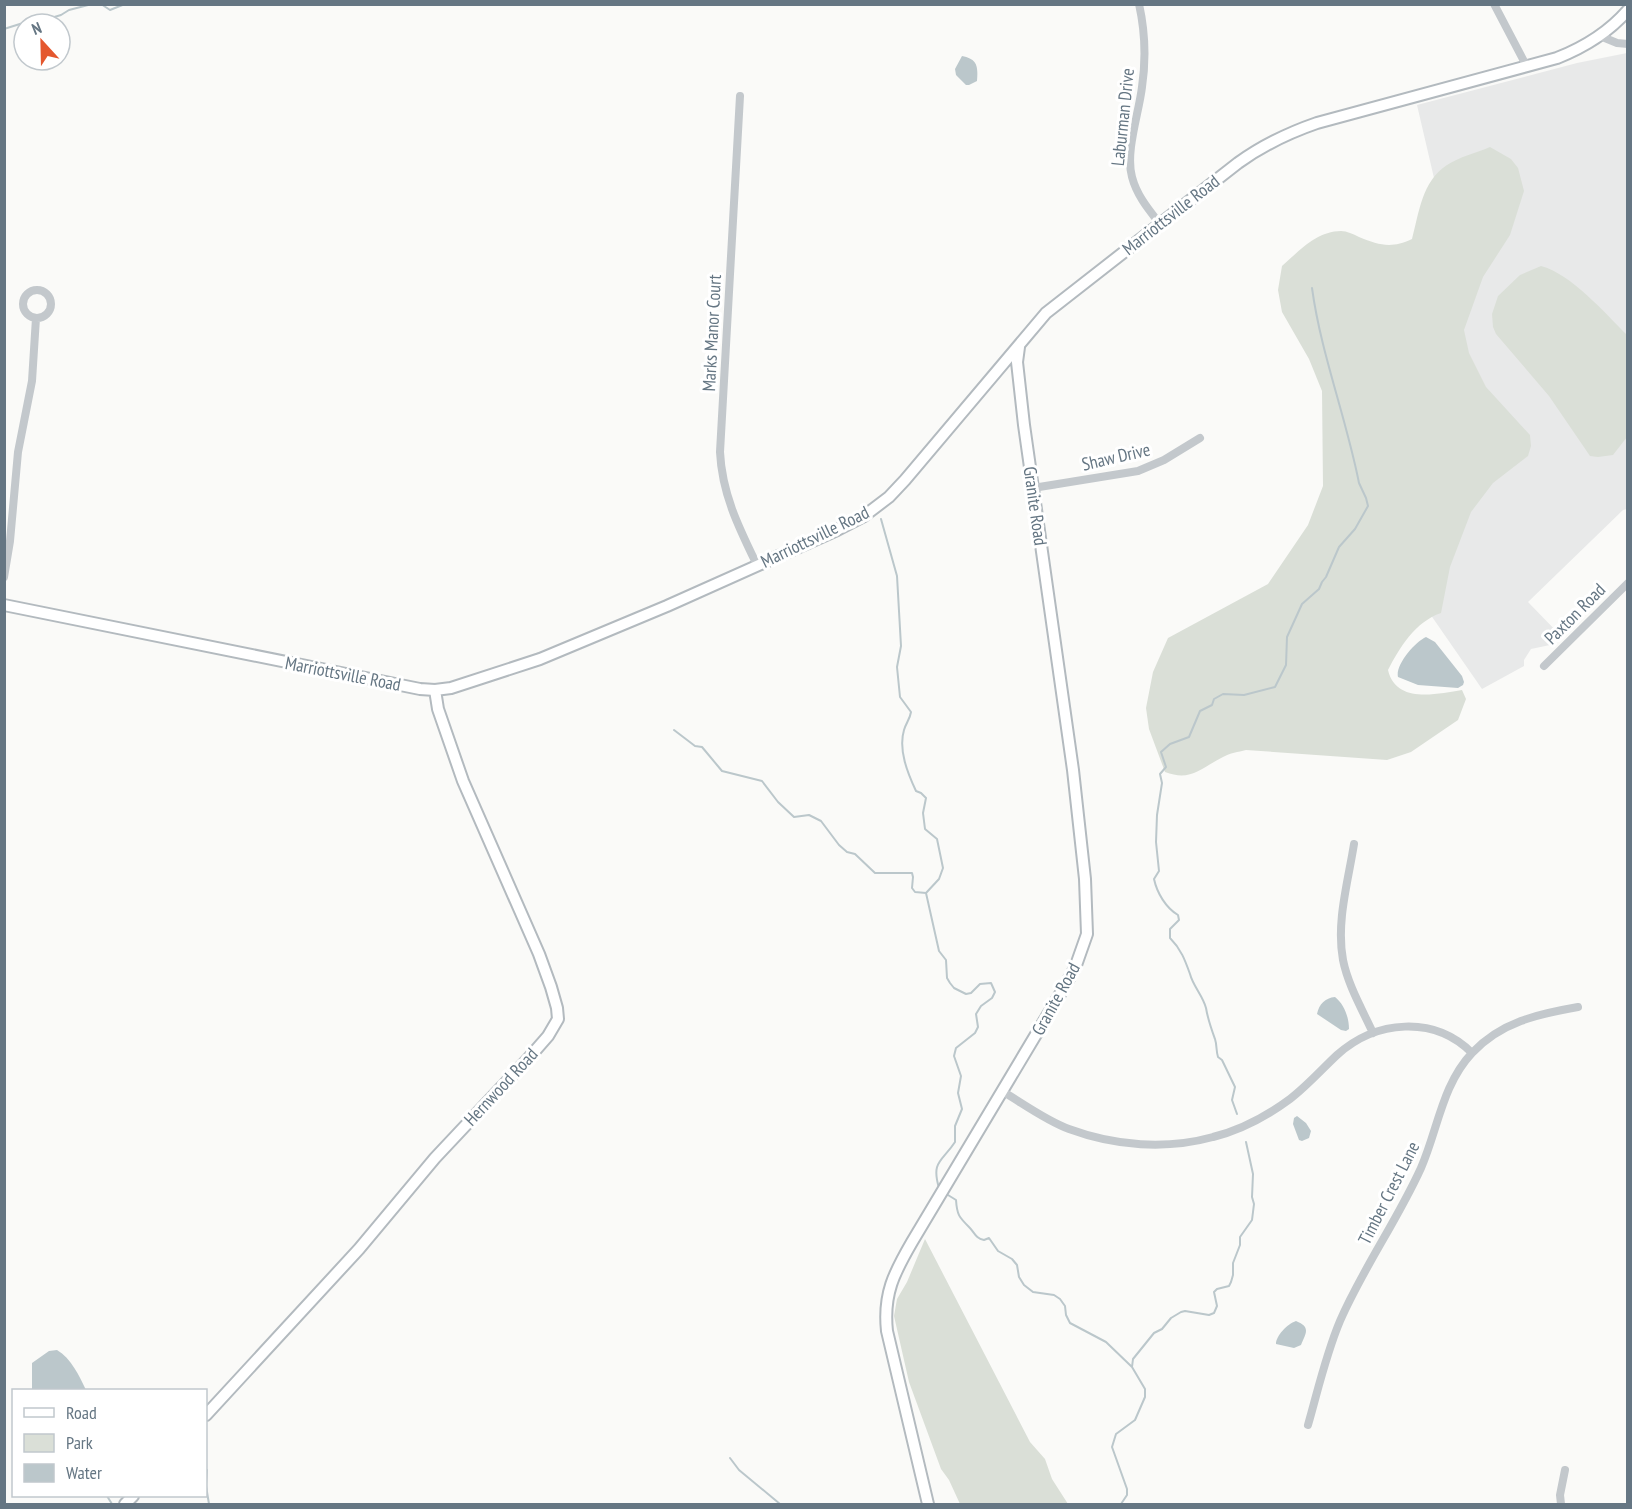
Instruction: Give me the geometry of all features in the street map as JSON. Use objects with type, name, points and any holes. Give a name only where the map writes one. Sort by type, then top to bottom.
[{"type":"street","name":"Laburman Drive","points":[[1139,4],[1144,33],[1144,69],[1132,151],[1131,176],[1142,200],[1160,224]]},
{"type":"street","points":[[1494,4],[1527,67]]},
{"type":"street","name":"Marriottsville Road","points":[[4,605],[374,681],[435,690],[451,688],[495,675],[667,606],[848,525],[881,504],[905,480],[1046,314],[1248,156],[1293,131],[1317,123],[1527,67],[1567,54],[1600,36],[1628,10]]},
{"type":"street","points":[[1600,36],[1617,43],[1628,44]]},
{"type":"street","name":"Marks Manor Court","points":[[741,96],[720,452],[725,492],[757,565]]},
{"type":"street","points":[[4,577],[10,541],[18,452],[32,381],[36,318]]},
{"type":"street","name":"Granite Road","points":[[928,1504],[887,1331],[886,1298],[898,1267],[1075,968],[1087,934],[1088,917],[1078,804],[1033,488],[1017,362],[1019,347]]},
{"type":"street","name":"Shaw Drive","points":[[1033,488],[1138,471],[1164,460],[1200,438]]},
{"type":"street","name":"Paxton Road","points":[[1544,666],[1628,583]]},
{"type":"street","name":"Hernwood Road","points":[[207,1414],[359,1248],[435,1158],[527,1060],[548,1036],[558,1019],[551,987],[539,954],[463,781],[438,710],[435,690]]},
{"type":"street","points":[[1354,844],[1342,918],[1342,953],[1350,984],[1373,1033]]},
{"type":"street","name":"Timber Crest Lane","points":[[1308,1425],[1324,1366],[1341,1320],[1417,1177],[1453,1080],[1472,1053],[1499,1030],[1534,1016],[1578,1007]]},
{"type":"street","points":[[1002,1091],[1048,1119],[1090,1135],[1135,1144],[1187,1142],[1231,1131],[1271,1112],[1306,1085],[1337,1055],[1356,1041],[1373,1033],[1400,1026],[1430,1028],[1454,1037],[1472,1053]]},
{"type":"street","points":[[1561,1504],[1560,1495],[1565,1470]]},
{"type":"shaded area","points":[[1627,53],[1627,509],[1623,510],[1528,602],[1561,636],[1550,645],[1531,649],[1524,660],[1524,666],[1482,689],[1428,611],[1461,294],[1417,105],[1577,63]]},
{"type":"green space","points":[[1490,147],[1511,159],[1518,168],[1524,191],[1510,235],[1483,277],[1464,330],[1469,353],[1486,387],[1530,435],[1531,446],[1528,456],[1493,483],[1471,512],[1450,567],[1441,613],[1423,622],[1409,636],[1388,670],[1392,681],[1399,688],[1408,692],[1429,694],[1462,690],[1466,699],[1458,720],[1411,752],[1387,760],[1246,750],[1226,756],[1189,775],[1174,775],[1165,772],[1149,729],[1146,708],[1153,672],[1168,638],[1268,584],[1308,525],[1323,486],[1322,391],[1309,359],[1282,312],[1278,290],[1282,266],[1316,238],[1332,232],[1346,232],[1385,245],[1398,244],[1412,239],[1423,198],[1432,180],[1447,165]]},
{"type":"green space","points":[[1541,266],[1552,270],[1576,286],[1627,335],[1627,437],[1613,455],[1590,456],[1549,396],[1496,334],[1493,327],[1492,314],[1498,296],[1520,275]]},
{"type":"green space","points":[[925,1239],[1030,1442],[1045,1459],[1052,1479],[1068,1504],[960,1504],[941,1469],[909,1382],[894,1316],[897,1299],[907,1282]]},
{"type":"water","points":[[962,56],[971,59],[977,68],[977,81],[969,85],[966,85],[956,75],[955,69]]},
{"type":"water","points":[[1426,637],[1435,642],[1462,676],[1463,685],[1458,688],[1418,685],[1398,677],[1400,666],[1407,654]]},
{"type":"water","points":[[1335,997],[1347,1015],[1349,1029],[1346,1031],[1317,1014],[1323,1002]]},
{"type":"water","points":[[1297,1116],[1306,1123],[1311,1131],[1309,1138],[1302,1141],[1299,1140],[1293,1124]]},
{"type":"water","points":[[1296,1321],[1304,1326],[1306,1331],[1301,1345],[1294,1348],[1276,1344],[1283,1331]]},
{"type":"water","points":[[57,1350],[62,1353],[71,1363],[86,1389],[32,1389],[32,1363],[49,1351]]},
{"type":"waterway","points":[[4,29],[42,17],[51,18],[92,4]]},
{"type":"waterway","points":[[101,4],[110,10],[125,4]]},
{"type":"waterway","points":[[1237,1114],[1232,1100],[1235,1087],[1222,1060],[1218,1057],[1216,1041],[1205,1004],[1193,983],[1182,955],[1170,938],[1170,929],[1179,920],[1178,915],[1163,900],[1154,879],[1159,871],[1156,842],[1162,783],[1160,774],[1166,767],[1161,752],[1170,744],[1189,737],[1200,711],[1212,705],[1214,699],[1223,694],[1244,695],[1275,687],[1286,665],[1287,637],[1302,604],[1319,589],[1339,547],[1355,529],[1368,506],[1359,483],[1327,361],[1312,288]]},
{"type":"waterway","points":[[881,519],[897,576],[901,646],[897,667],[900,697],[911,712],[902,738],[903,754],[916,791],[926,798],[923,813],[925,829],[937,839],[943,868],[939,879],[926,893],[939,951],[946,960],[947,978],[954,988],[966,994],[971,993],[980,984],[991,983],[995,992],[976,1014],[978,1027],[975,1033],[956,1048],[954,1056],[961,1076],[958,1093],[962,1109],[955,1126],[955,1142],[937,1167],[939,1188]]},
{"type":"waterway","points":[[674,730],[695,746],[702,747],[722,771],[762,781],[778,802],[794,817],[809,815],[821,821],[839,845],[847,852],[855,854],[875,873],[912,873],[912,888],[915,892],[926,893]]},
{"type":"waterway","points":[[1121,1504],[1127,1495],[1127,1489],[1112,1447],[1116,1434],[1135,1420],[1145,1397],[1145,1389],[1132,1367],[1133,1359],[1154,1333],[1181,1312],[1209,1315],[1214,1313],[1217,1306],[1214,1292],[1229,1286],[1240,1237],[1252,1220],[1254,1204],[1253,1174],[1246,1142]]},
{"type":"waterway","points":[[948,1195],[956,1200],[959,1215],[977,1237],[984,1240],[989,1238],[998,1251],[1012,1259],[1017,1265],[1019,1277],[1024,1285],[1033,1292],[1054,1295],[1060,1299],[1065,1306],[1070,1323],[1106,1342],[1132,1367]]},
{"type":"waterway","points":[[730,1458],[739,1470],[780,1504]]},
{"type":"waterway","points":[[207,1492],[209,1504]]},
{"type":"waterway","points":[[108,1497],[112,1504]]}]
